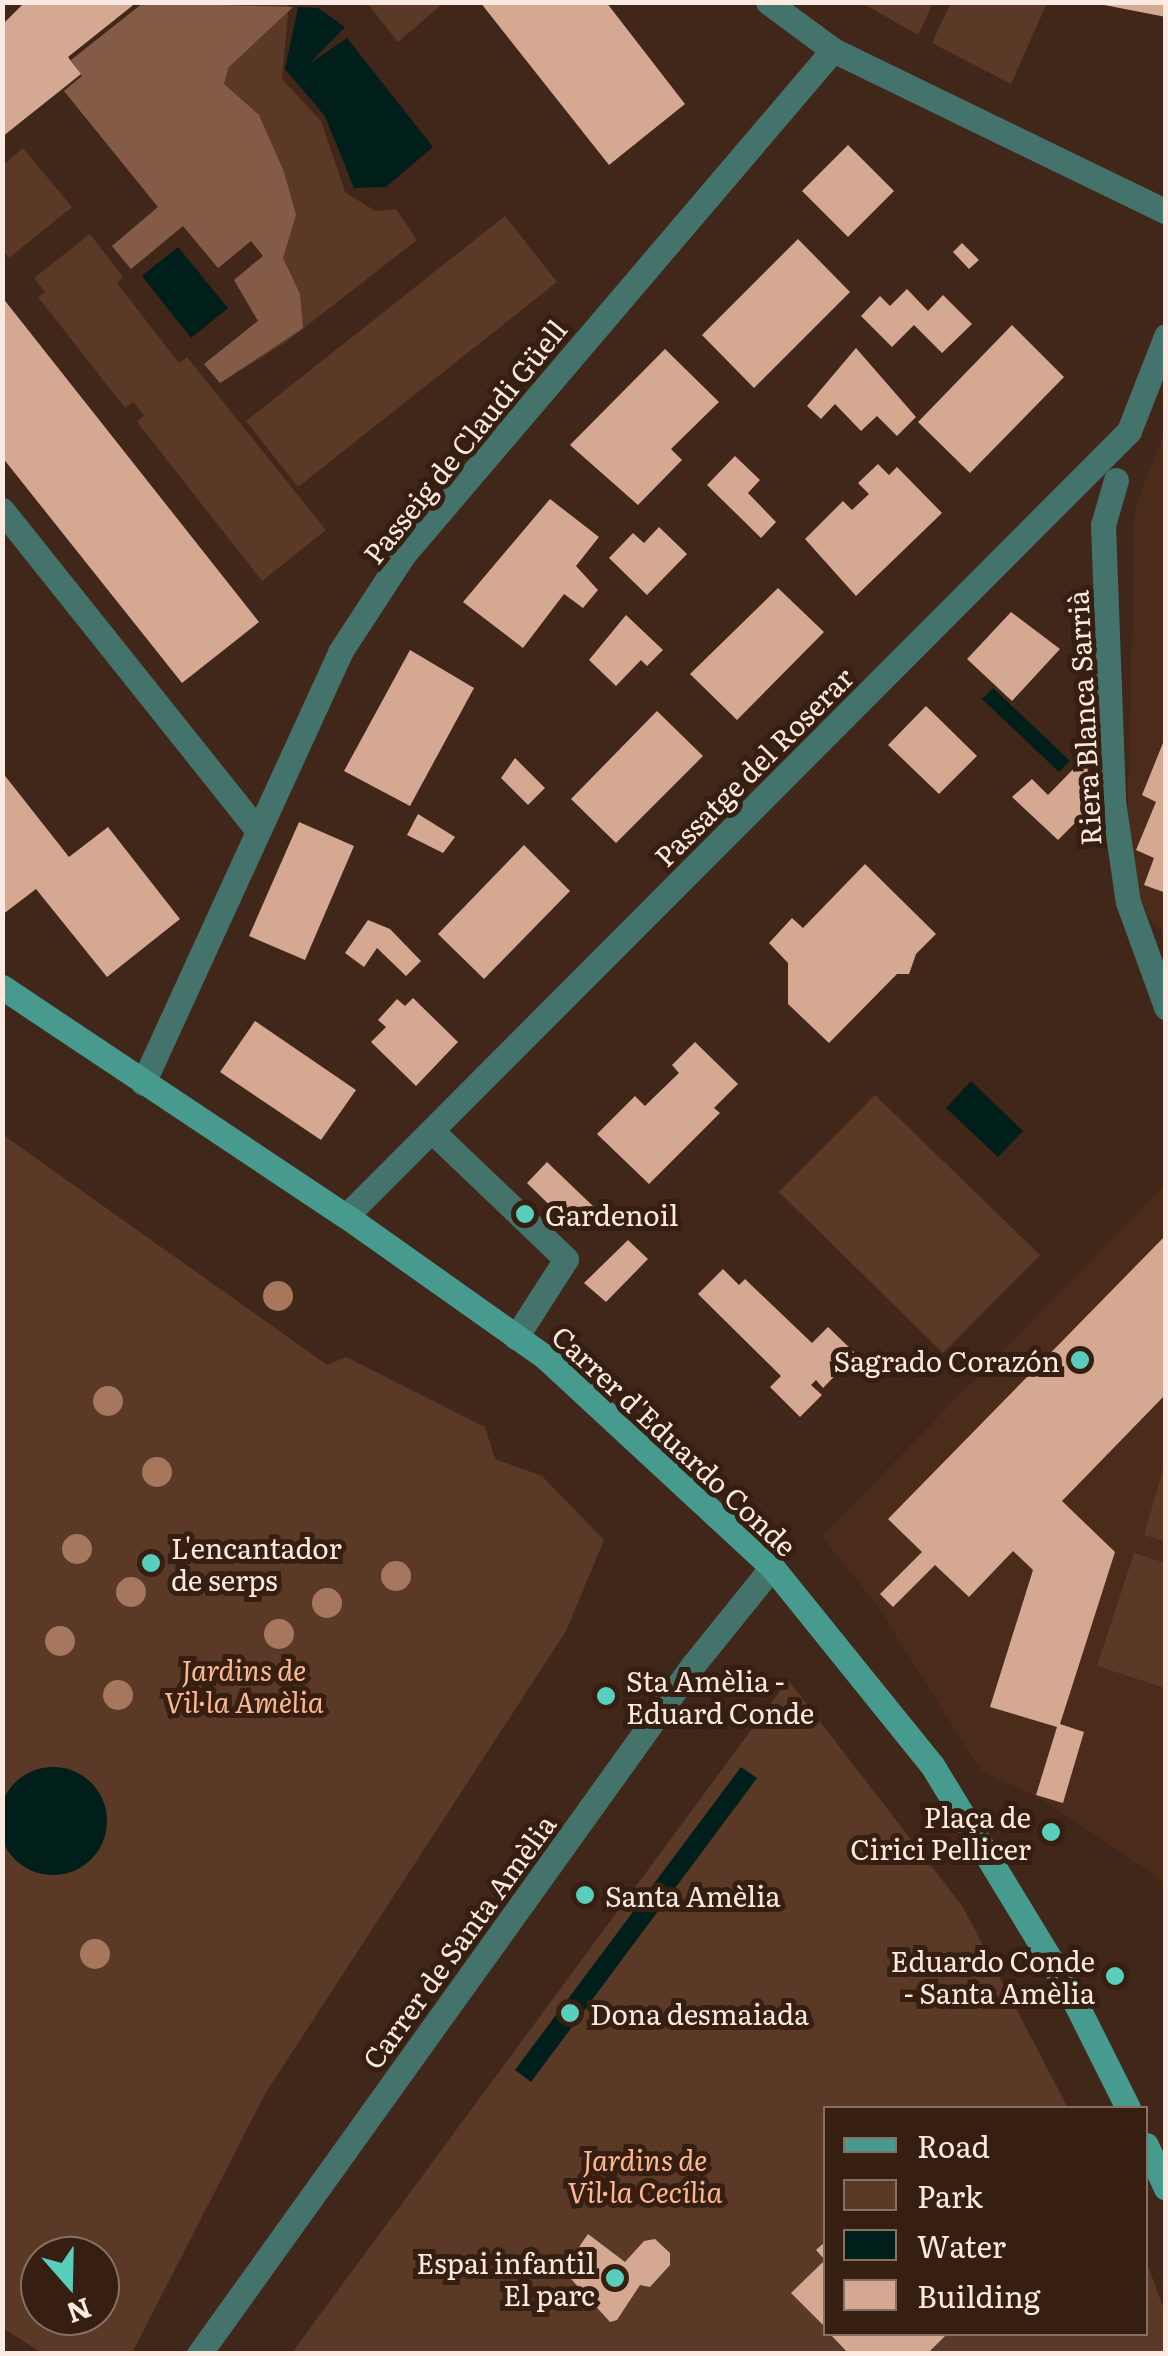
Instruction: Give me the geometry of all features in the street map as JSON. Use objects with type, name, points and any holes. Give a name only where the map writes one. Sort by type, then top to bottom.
[{"type":"street","points":[[768,2],[833,50],[1166,212]]},
{"type":"street","name":"Passeig de Claudi Güell","points":[[143,1083],[340,652],[404,554],[833,50]]},
{"type":"street","name":"Passatge del Roserar","points":[[346,1216],[1129,431],[1166,336]]},
{"type":"street","name":"Riera Blanca Sarrià","points":[[1116,480],[1103,525],[1113,801],[1128,902],[1166,1007]]},
{"type":"street","points":[[2,510],[256,830]]},
{"type":"street","name":"Carrer d'Eduardo Conde","points":[[2,987],[346,1216],[516,1337],[772,1568],[932,1765],[1070,1990],[1127,2106]]},
{"type":"street","points":[[432,1131],[566,1259],[516,1337]]},
{"type":"street","name":"Carrer de Santa Amèlia","points":[[199,2354],[693,1665],[772,1568]]},
{"type":"street","points":[[1148,2149],[1166,2188]]},
{"type":"shaded area","points":[[143,3],[293,7],[228,68],[224,84],[259,115],[284,172],[296,215],[283,258],[300,294],[303,328],[220,383],[204,364],[258,321],[234,280],[263,256],[251,241],[218,268],[183,226],[131,269],[112,246],[158,207],[64,91],[82,76],[71,60]]},
{"type":"shaded area","points":[[1165,431],[1165,932],[1153,925],[1134,889],[1127,848],[1135,508]]},
{"type":"shaded area","name":"Sagrado Corazón","points":[[1165,1185],[1165,1883],[1040,1798],[981,1771],[876,1604],[822,1536]]},
{"type":"green space","points":[[862,2],[933,3],[918,35]]},
{"type":"green space","points":[[951,2],[1047,3],[1011,84],[932,43]]},
{"type":"green space","points":[[143,3],[289,3],[282,79],[321,121],[345,192],[375,211],[396,209],[417,240],[286,342],[220,383],[204,364],[258,321],[234,280],[263,256],[251,241],[218,268],[183,226],[131,269],[112,246],[158,207],[64,91],[82,76],[71,60]]},
{"type":"green space","points":[[367,3],[437,3],[440,6],[398,42]]},
{"type":"green space","points":[[23,148],[72,207],[9,258],[3,250],[3,165]]},
{"type":"green space","points":[[505,216],[557,282],[298,487],[246,421]]},
{"type":"green space","points":[[90,234],[123,277],[117,283],[179,363],[187,357],[326,530],[262,581],[137,422],[144,415],[133,402],[125,408],[38,297],[45,292],[34,278]]},
{"type":"green space","points":[[875,1095],[1040,1255],[943,1353],[779,1192]]},
{"type":"green space","name":"Jardins de Vil·la Amèlia","points":[[2,1134],[327,1365],[346,1357],[485,1427],[495,1459],[542,1476],[604,1540],[566,1631],[265,2094],[132,2353],[42,2353],[3,2328]]},
{"type":"green space","points":[[1165,1463],[1166,1541],[1144,1535]]},
{"type":"green space","points":[[1134,1553],[1165,1563],[1165,1688],[1097,1666]]},
{"type":"green space","name":"Jardins de Vil·la Cecília","points":[[788,1680],[963,1907],[1067,2106],[823,2106],[823,2336],[1148,2336],[1148,2266],[1165,2312],[1165,2354],[291,2354]]},
{"type":"water","points":[[298,7],[318,8],[345,27],[309,64],[347,38],[433,147],[386,187],[354,188],[325,116],[285,69]]},
{"type":"water","points":[[178,247],[228,308],[191,338],[142,276]]},
{"type":"water","points":[[993,688],[1070,761],[1059,772],[982,699]]},
{"type":"water","points":[[971,1081],[1023,1131],[998,1157],[946,1108]]},
{"type":"water","points":[[53,1767],[74,1771],[91,1783],[103,1800],[107,1821],[103,1842],[91,1859],[74,1871],[53,1875],[32,1871],[15,1859],[3,1842],[-1,1821],[3,1800],[15,1783],[32,1771]]},
{"type":"water","points":[[741,1767],[757,1778],[531,2082],[515,2070]]},
{"type":"building","points":[[25,2],[137,2],[68,57],[81,74],[2,137],[2,25]]},
{"type":"building","points":[[480,2],[606,2],[685,104],[609,165]]},
{"type":"building","points":[[1166,2],[1166,17],[1094,3]]},
{"type":"building","points":[[848,145],[894,191],[848,237],[802,191]]},
{"type":"building","points":[[798,239],[850,292],[754,388],[702,335]]},
{"type":"building","points":[[962,243],[979,260],[969,269],[953,252]]},
{"type":"building","points":[[907,289],[928,311],[943,295],[972,324],[942,353],[914,325],[892,347],[861,316],[880,296],[890,306]]},
{"type":"building","points":[[2,297],[259,622],[182,683],[2,457]]},
{"type":"building","points":[[1012,325],[1064,377],[970,473],[918,422]]},
{"type":"building","points":[[856,348],[916,417],[897,436],[877,416],[861,431],[835,404],[821,419],[807,406]]},
{"type":"building","points":[[665,349],[719,402],[671,449],[682,460],[638,505],[570,445]]},
{"type":"building","points":[[735,456],[760,480],[748,493],[776,522],[761,538],[707,485]]},
{"type":"building","points":[[878,464],[889,475],[897,467],[942,513],[856,596],[805,539],[843,501],[852,510],[869,494],[858,483]]},
{"type":"building","points":[[550,499],[599,537],[576,566],[598,590],[583,608],[564,594],[523,648],[463,602]]},
{"type":"building","points":[[659,527],[687,554],[647,595],[609,558],[633,533],[644,543]]},
{"type":"building","points":[[778,588],[824,632],[737,720],[690,674]]},
{"type":"building","points":[[1011,612],[1060,649],[1012,701],[967,659]]},
{"type":"building","points":[[626,615],[663,650],[647,666],[641,660],[616,686],[589,660]]},
{"type":"building","points":[[410,650],[474,688],[410,806],[344,771]]},
{"type":"building","points":[[926,706],[977,756],[939,794],[888,745]]},
{"type":"building","points":[[657,711],[703,756],[616,843],[571,799]]},
{"type":"building","points":[[1165,738],[1166,893],[1144,885],[1154,858],[1136,850],[1156,802],[1142,795]]},
{"type":"building","points":[[1088,754],[1087,811],[1058,840],[1012,797],[1032,779],[1048,795]]},
{"type":"building","points":[[515,758],[545,788],[528,805],[501,778]]},
{"type":"building","points":[[2,772],[69,857],[108,827],[180,919],[107,977],[36,889],[2,915]]},
{"type":"building","points":[[418,814],[455,837],[443,853],[407,835]]},
{"type":"building","points":[[299,822],[354,846],[305,960],[249,936]]},
{"type":"building","points":[[524,845],[570,891],[484,979],[438,934]]},
{"type":"building","points":[[865,864],[936,934],[916,954],[909,974],[897,974],[829,1043],[788,1004],[788,963],[769,943],[792,918],[803,928]]},
{"type":"building","points":[[368,920],[390,929],[421,961],[406,976],[377,948],[364,967],[345,953]]},
{"type":"building","points":[[413,998],[458,1042],[416,1086],[371,1042],[386,1027],[378,1020],[397,999],[405,1006]]},
{"type":"building","points":[[255,1021],[356,1090],[321,1140],[220,1072]]},
{"type":"building","points":[[695,1042],[738,1084],[714,1108],[720,1113],[649,1184],[597,1134],[635,1096],[645,1106],[679,1073],[672,1065]]},
{"type":"building","points":[[547,1162],[596,1209],[576,1231],[527,1183]]},
{"type":"building","points":[[1166,1235],[1166,1394],[1062,1501],[1115,1552],[1060,1724],[1084,1732],[1063,1803],[1036,1795],[1057,1727],[990,1707],[1033,1570],[1013,1551],[969,1597],[935,1565],[893,1607],[880,1594],[922,1552],[888,1519]]},
{"type":"building","points":[[628,1240],[648,1259],[606,1302],[584,1283]]},
{"type":"building","points":[[723,1269],[739,1285],[745,1279],[812,1343],[828,1327],[856,1354],[823,1388],[816,1380],[811,1385],[822,1395],[800,1417],[770,1387],[781,1376],[698,1294]]},
{"type":"building","name":"Espai infantil El parc","points":[[588,2234],[625,2262],[644,2241],[655,2239],[670,2253],[670,2265],[650,2287],[640,2285],[617,2320],[610,2322],[563,2270]]},
{"type":"building","points":[[823,2262],[823,2325],[791,2293]]},
{"type":"building","points":[[832,2336],[945,2336],[927,2354],[849,2354]]},
{"type":"place","name":"Gardenoil","points":[[525,1214]]},
{"type":"place","name":"Sagrado Corazón","points":[[1080,1360]]},
{"type":"place","name":"L'encantador de serps","points":[[151,1563]]},
{"type":"place","name":"Sta Amèlia - Eduard Conde","points":[[606,1696]]},
{"type":"place","name":"Plaça de Cirici Pellicer","points":[[1051,1832]]},
{"type":"place","name":"Santa Amèlia","points":[[585,1895]]},
{"type":"place","name":"Eduardo Conde - Santa Amèlia","points":[[1115,1976]]},
{"type":"place","name":"Dona desmaiada","points":[[570,2013]]},
{"type":"place","name":"Espai infantil El parc","points":[[615,2278]]}]
